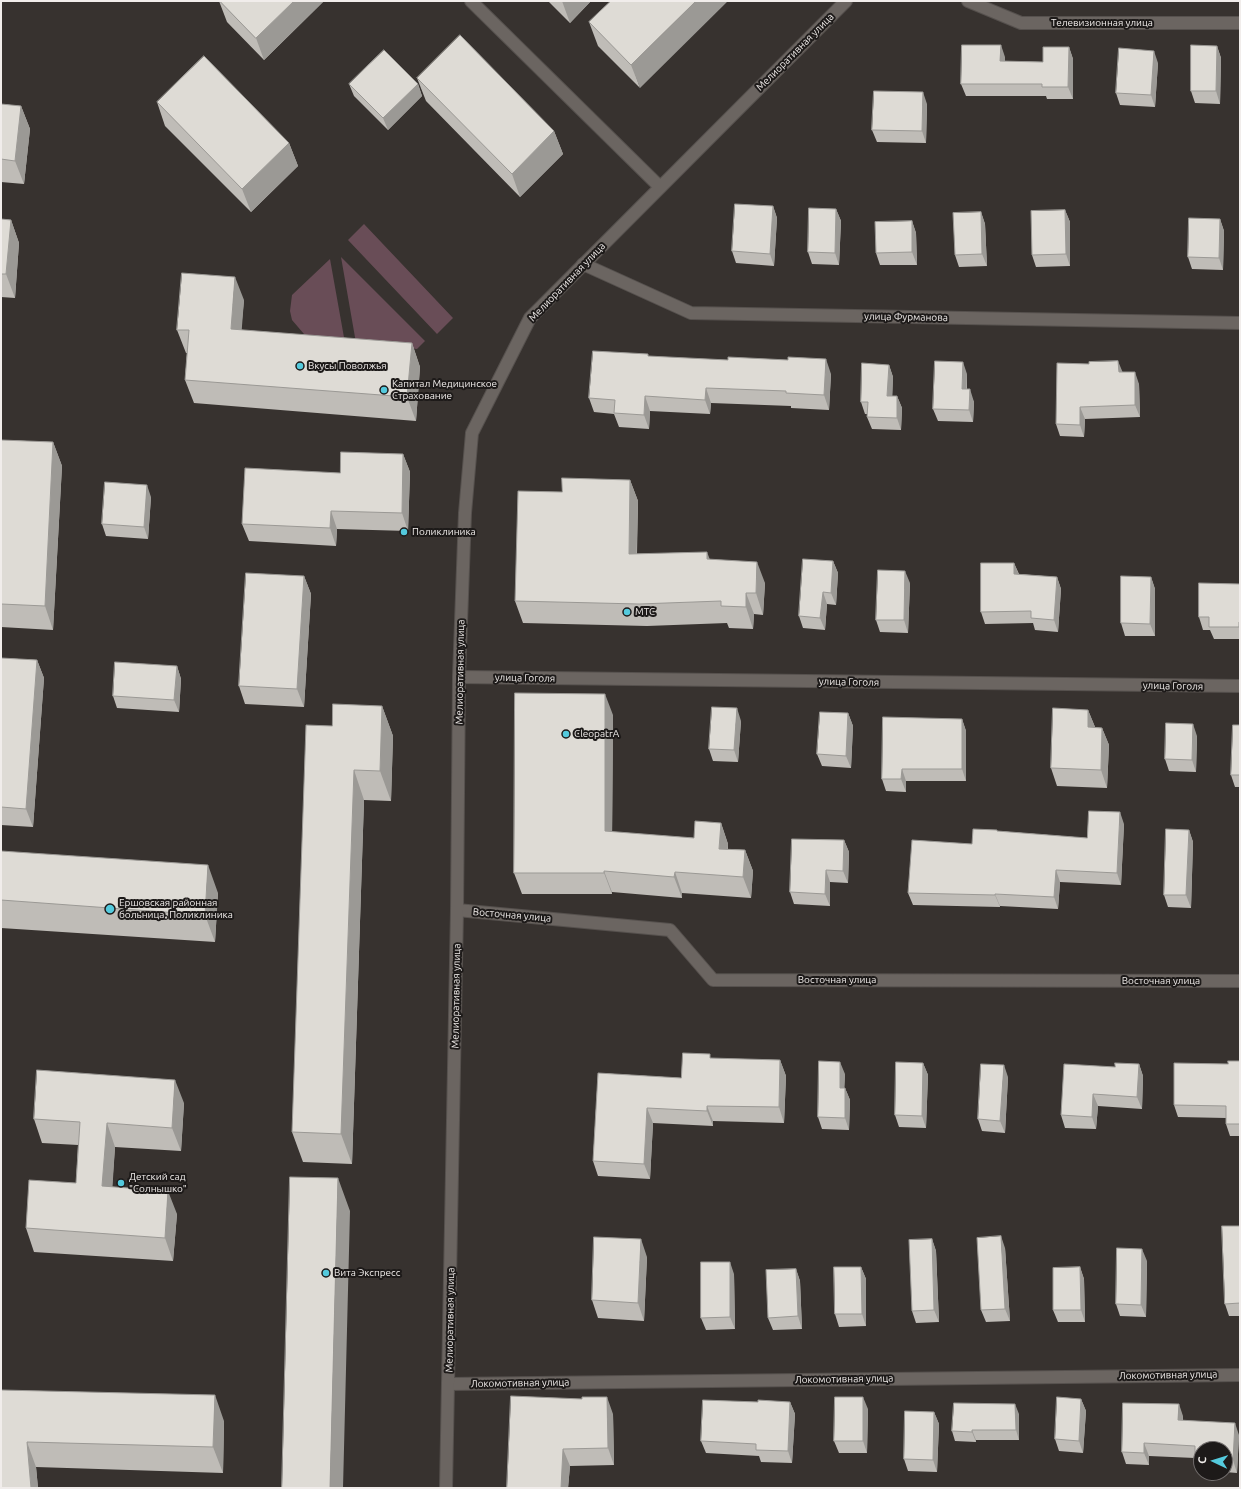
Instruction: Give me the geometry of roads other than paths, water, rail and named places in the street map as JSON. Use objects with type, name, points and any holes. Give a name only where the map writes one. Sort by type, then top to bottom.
[{"type":"street","points":[[471,1],[660,187]]},
{"type":"street","name":"Мелиоративная улица","points":[[446,1488],[457,910],[459,677],[465,513],[472,433],[530,318],[846,1]]},
{"type":"street","name":"Телевизионная улица","points":[[968,1],[1021,23],[1240,23]]},
{"type":"street","name":"улица Фурманова","points":[[583,264],[691,313],[1240,323]]},
{"type":"street","name":"улица Гоголя","points":[[459,677],[1240,686]]},
{"type":"street","name":"Восточная улица","points":[[457,910],[670,930],[714,980],[1240,981]]},
{"type":"street","name":"Локомотивная улица","points":[[448,1384],[1240,1375]]},
{"type":"place","name":"Вкусы Поволжья","points":[[300,366]]},
{"type":"place","name":"Капитал Медицинское Страхование","points":[[384,390]]},
{"type":"place","name":"Поликлиника","points":[[404,532]]},
{"type":"place","name":"МТС","points":[[627,612]]},
{"type":"place","name":"CleopatrA","points":[[566,734]]},
{"type":"place","name":"Ершовская районная больница. Поликлиника","points":[[110,909]]},
{"type":"place","name":"Детский сад \"Солнышко\"","points":[[121,1183]]},
{"type":"place","name":"Вита Экспресс","points":[[326,1273]]}]
